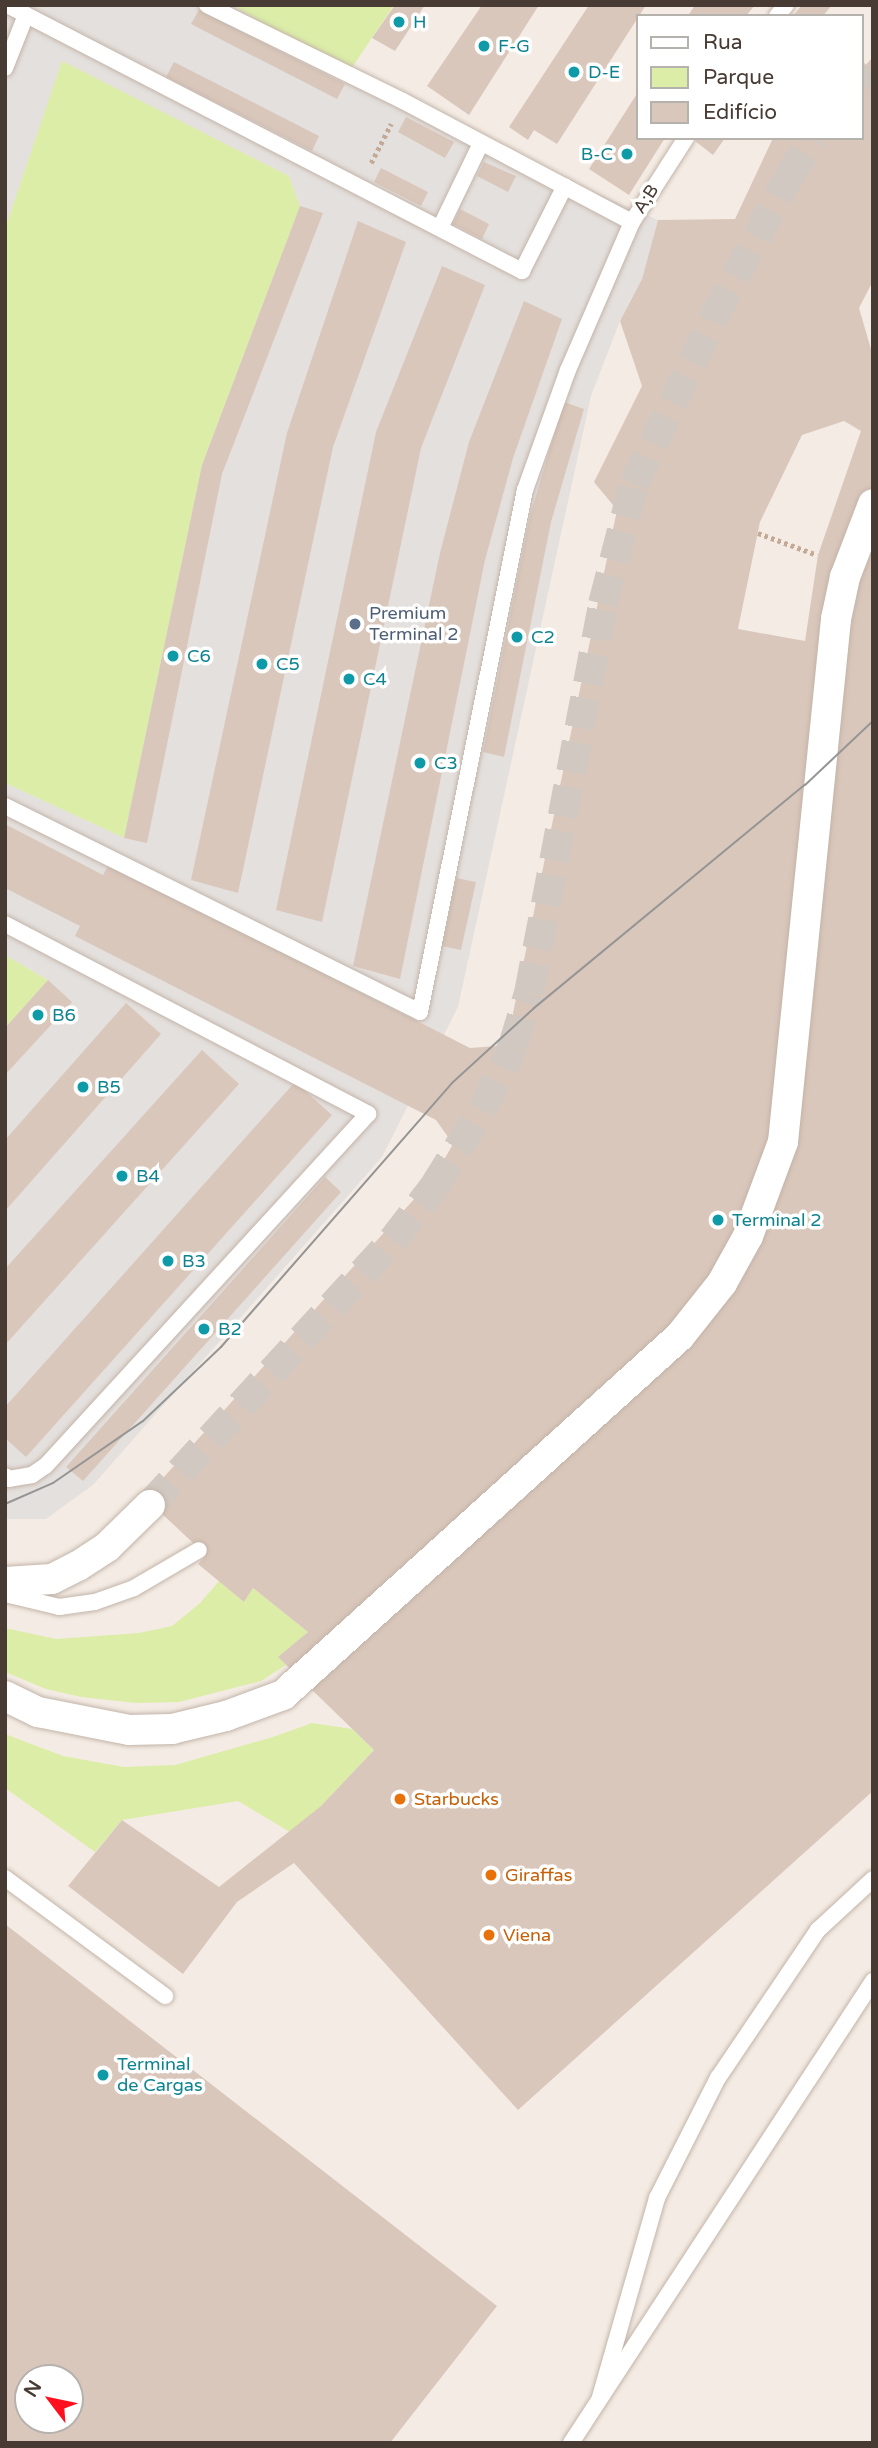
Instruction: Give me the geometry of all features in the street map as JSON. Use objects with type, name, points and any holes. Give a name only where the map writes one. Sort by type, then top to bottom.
[{"type":"street","points":[[5,1696],[38,1712],[129,1730],[172,1729],[199,1723],[283,1695],[680,1336],[722,1283],[748,1236],[783,1142],[836,619],[845,577],[873,504]]},
{"type":"street","points":[[5,1582],[52,1579],[78,1566],[107,1547],[150,1505]]},
{"type":"lane","points":[[7,5],[522,271],[565,186]]},
{"type":"lane","points":[[207,5],[403,101],[632,222]]},
{"type":"lane","points":[[5,68],[26,15]]},
{"type":"lane","name":"A;B","points":[[5,806],[420,1012],[525,490],[568,370],[632,222],[685,140]]},
{"type":"lane","points":[[440,228],[481,143]]},
{"type":"lane","points":[[5,924],[368,1114],[45,1466],[32,1475],[7,1478]]},
{"type":"lane","points":[[5,1594],[59,1606],[95,1602],[165,1572],[200,1550]]},
{"type":"lane","points":[[5,1878],[165,1996]]},
{"type":"lane","points":[[600,2397],[657,2198],[718,2078],[818,1930],[873,1879]]},
{"type":"lane","points":[[571,2443],[873,1981]]},
{"type":"path","points":[[358,186],[403,101]]},
{"type":"path","points":[[758,533],[818,555]]},
{"type":"green space","points":[[232,5],[394,5],[347,75]]},
{"type":"green space","points":[[62,60],[289,176],[300,206],[202,465],[124,838],[5,783],[5,228]]},
{"type":"green space","points":[[5,955],[48,980],[5,1028]]},
{"type":"green space","points":[[219,1581],[244,1602],[253,1588],[308,1632],[279,1657],[286,1665],[261,1681],[179,1702],[136,1703],[81,1697],[46,1689],[5,1672],[5,1628],[56,1639],[139,1633],[172,1626],[200,1603]]},
{"type":"green space","points":[[312,1723],[352,1729],[374,1750],[321,1806],[290,1832],[238,1801],[122,1820],[95,1852],[5,1788],[5,1734],[63,1756],[124,1767],[175,1765]]},
{"type":"shaded area","name":"Premium Terminal 2","points":[[5,5],[232,5],[347,75],[481,143],[658,220],[642,279],[620,321],[591,396],[458,1007],[382,1157],[93,1485],[46,1519],[5,1519],[5,1028],[48,980],[5,955],[5,783],[124,838],[202,465],[300,206],[289,176],[62,61],[5,228]]},
{"type":"building","name":"H","points":[[395,5],[425,5],[395,51],[372,38]]},
{"type":"building","name":"F-G","points":[[482,5],[539,5],[469,115],[427,86]]},
{"type":"building","name":"D-E","points":[[589,5],[646,5],[640,14],[636,14],[636,21],[557,144],[534,130],[528,140],[509,127]]},
{"type":"building","points":[[695,5],[755,5],[748,14],[689,14]]},
{"type":"building","points":[[802,5],[832,5],[825,14],[795,14]]},
{"type":"building","points":[[199,10],[345,84],[337,99],[191,24]]},
{"type":"building","points":[[873,57],[873,281],[859,308],[873,356],[873,1791],[518,2110],[294,1863],[237,1902],[183,1974],[68,1886],[122,1820],[219,1887],[321,1806],[374,1750],[278,1657],[308,1632],[253,1588],[244,1602],[198,1564],[206,1555],[145,1498],[434,1177],[453,1144],[436,1120],[75,936],[80,926],[5,888],[5,824],[103,875],[109,864],[470,1048],[497,1046],[512,1018],[617,510],[594,482],[642,386],[620,321],[642,279],[658,220],[735,219],[772,140],[864,140],[864,67]],"holes":[[[844,421],[861,431],[818,555],[805,641],[738,629],[760,522],[802,435]]]},
{"type":"building","points":[[174,62],[319,136],[312,151],[166,77]]},
{"type":"building","name":"B-C","points":[[636,95],[636,140],[664,140],[629,195],[589,169]]},
{"type":"building","points":[[406,117],[454,142],[445,158],[398,132]]},
{"type":"building","points":[[696,140],[724,140],[713,155]]},
{"type":"building","points":[[484,162],[516,176],[508,192],[477,176]]},
{"type":"building","points":[[381,168],[428,192],[421,206],[374,182]]},
{"type":"building","name":"C6","points":[[300,206],[323,213],[222,474],[147,843],[124,838],[202,465]]},
{"type":"building","points":[[460,209],[489,224],[482,239],[453,224]]},
{"type":"building","name":"C5","points":[[358,221],[406,242],[333,447],[238,893],[191,880],[287,433]]},
{"type":"building","name":"C4","points":[[442,266],[485,285],[421,448],[322,922],[276,910],[376,432]]},
{"type":"building","name":"C3","points":[[524,301],[562,319],[513,458],[485,560],[400,979],[353,966],[440,553],[469,442]]},
{"type":"building","name":"C2","points":[[564,402],[584,409],[551,522],[504,757],[483,752],[530,516]]},
{"type":"building","points":[[456,878],[476,882],[461,950],[442,946]]},
{"type":"building","name":"B6","points":[[48,980],[72,1002],[5,1075],[5,1028]]},
{"type":"building","name":"B5","points":[[126,1003],[161,1034],[5,1211],[5,1140]]},
{"type":"building","name":"B4","points":[[202,1050],[239,1084],[5,1345],[5,1269]]},
{"type":"building","name":"B3","points":[[295,1082],[332,1115],[26,1457],[5,1438],[5,1407]]},
{"type":"building","name":"B2","points":[[325,1177],[341,1192],[83,1481],[66,1467]]},
{"type":"building","name":"Terminal de Cargas","points":[[5,1924],[497,2306],[390,2443],[5,2443]]},
{"type":"tunnel","points":[[864,81],[873,71]]},
{"type":"tunnel","points":[[150,1505],[393,1240],[434,1187],[483,1108],[513,1046],[529,993],[603,604],[634,484],[714,316],[788,178],[813,140]]},
{"type":"tram line","points":[[5,1504],[53,1483],[143,1421],[221,1347],[453,1082],[534,1008],[805,785],[873,721]]},
{"type":"place","name":"H","points":[[399,22]]},
{"type":"place","name":"F-G","points":[[484,46]]},
{"type":"place","name":"D-E","points":[[574,72]]},
{"type":"place","name":"B-C","points":[[627,154]]},
{"type":"place","name":"Premium Terminal 2","points":[[355,624]]},
{"type":"place","name":"C2","points":[[517,637]]},
{"type":"place","name":"C6","points":[[173,656]]},
{"type":"place","name":"C5","points":[[262,664]]},
{"type":"place","name":"C4","points":[[349,679]]},
{"type":"place","name":"C3","points":[[420,763]]},
{"type":"place","name":"B6","points":[[38,1015]]},
{"type":"place","name":"B5","points":[[83,1087]]},
{"type":"place","name":"B4","points":[[122,1176]]},
{"type":"place","name":"Terminal 2","points":[[718,1220]]},
{"type":"place","name":"B3","points":[[168,1261]]},
{"type":"place","name":"B2","points":[[204,1329]]},
{"type":"place","name":"Starbucks","points":[[400,1799]]},
{"type":"place","name":"Giraffas","points":[[491,1875]]},
{"type":"place","name":"Viena","points":[[489,1935]]},
{"type":"place","name":"Terminal de Cargas","points":[[103,2075]]}]
